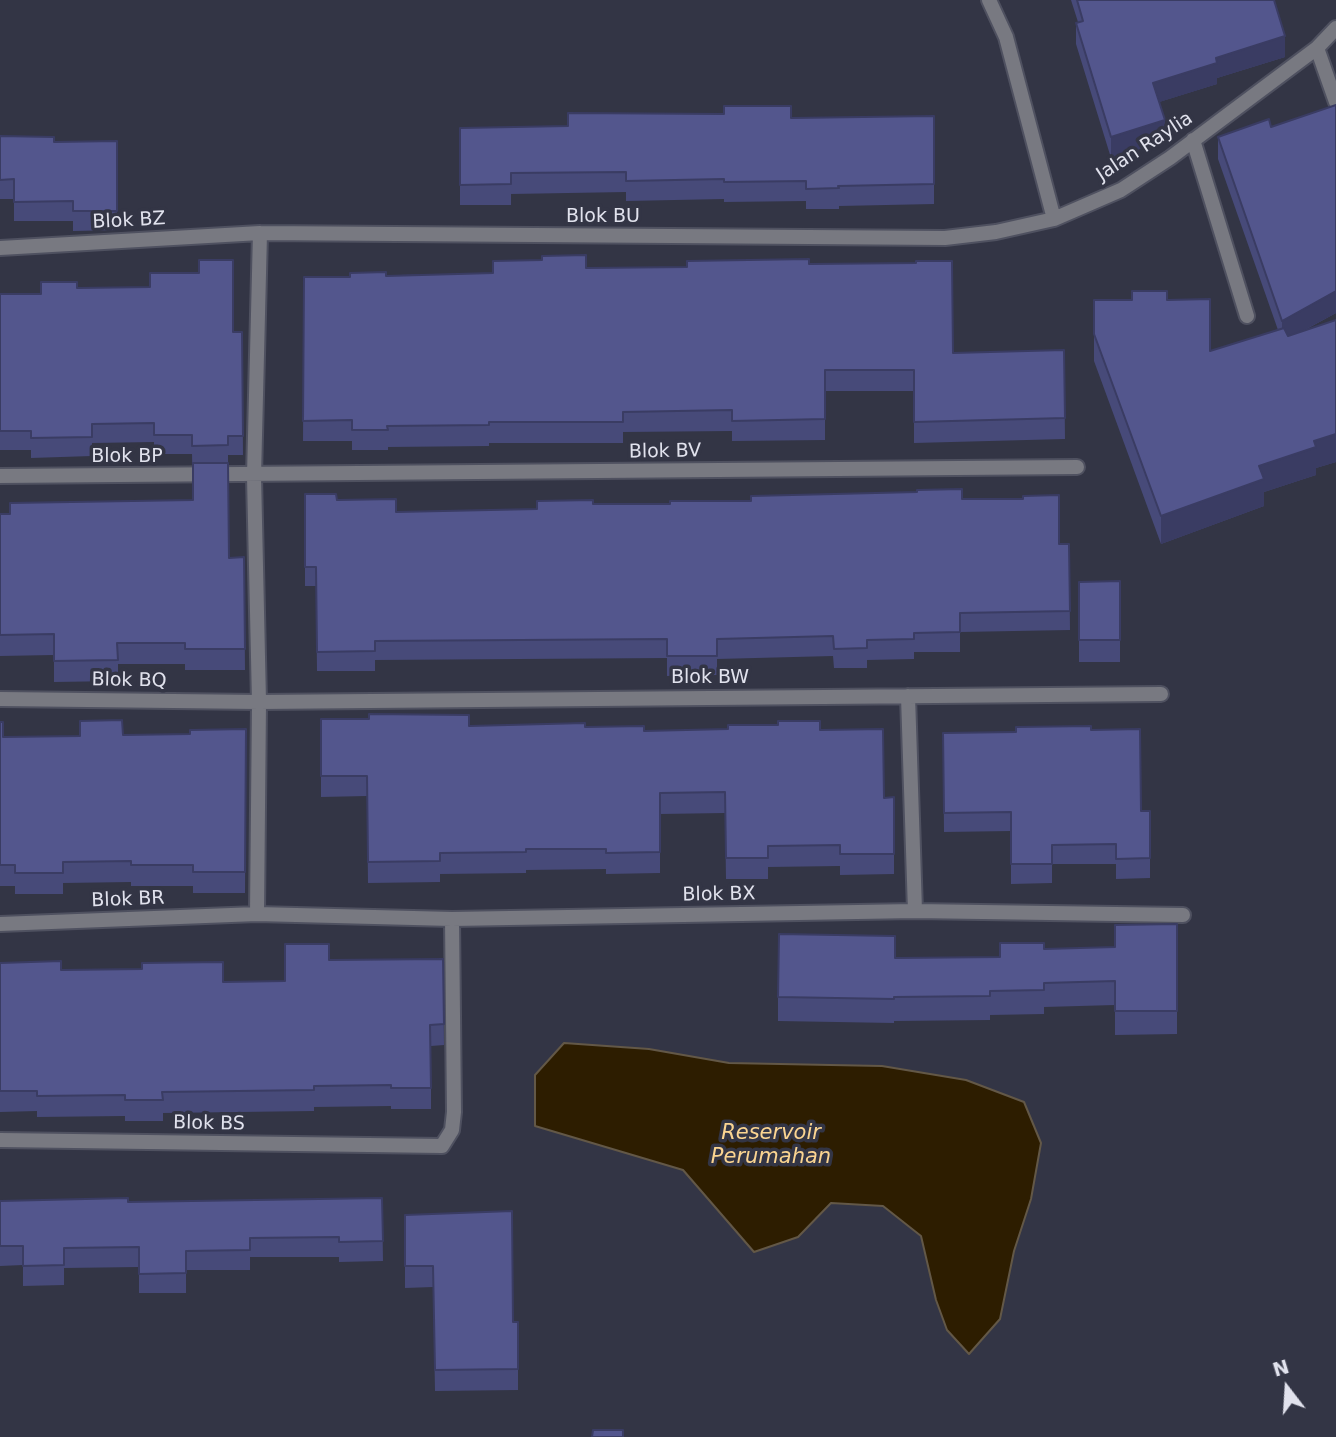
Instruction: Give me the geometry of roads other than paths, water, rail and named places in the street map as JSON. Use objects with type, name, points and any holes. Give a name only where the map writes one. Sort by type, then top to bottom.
[{"type":"street","points":[[989,0],[1006,37],[1054,219]]},
{"type":"street","name":"Jalan Raylia","points":[[945,238],[996,232],[1054,219],[1121,190],[1194,140],[1317,48],[1336,28]]},
{"type":"street","points":[[1317,48],[1336,102]]},
{"type":"street","points":[[1194,140],[1247,316]]},
{"type":"street","points":[[257,914],[259,702],[254,476],[260,233]]},
{"type":"street","name":"Blok BU","points":[[260,233],[945,238]]},
{"type":"street","name":"Blok BZ","points":[[0,248],[260,233]]},
{"type":"street","name":"Blok BV","points":[[254,476],[1077,467]]},
{"type":"street","name":"Blok BP","points":[[0,477],[254,476]]},
{"type":"street","name":"Blok BW","points":[[259,702],[1161,694]]},
{"type":"street","points":[[908,696],[915,911]]},
{"type":"street","name":"Blok BQ","points":[[0,699],[259,702]]},
{"type":"street","name":"Blok BX","points":[[257,914],[452,919],[915,911],[1183,915]]},
{"type":"street","name":"Blok BR","points":[[0,924],[257,914]]},
{"type":"street","name":"Blok BS","points":[[0,1140],[442,1146],[452,1130],[452,919]]},
{"type":"water","name":"Reservoir Perumahan","points":[[564,1043],[649,1049],[729,1063],[882,1066],[966,1080],[1024,1102],[1041,1143],[1031,1199],[1014,1251],[1000,1319],[969,1354],[947,1330],[936,1300],[921,1236],[883,1206],[831,1203],[798,1237],[754,1252],[683,1170],[535,1126],[535,1075]]}]
